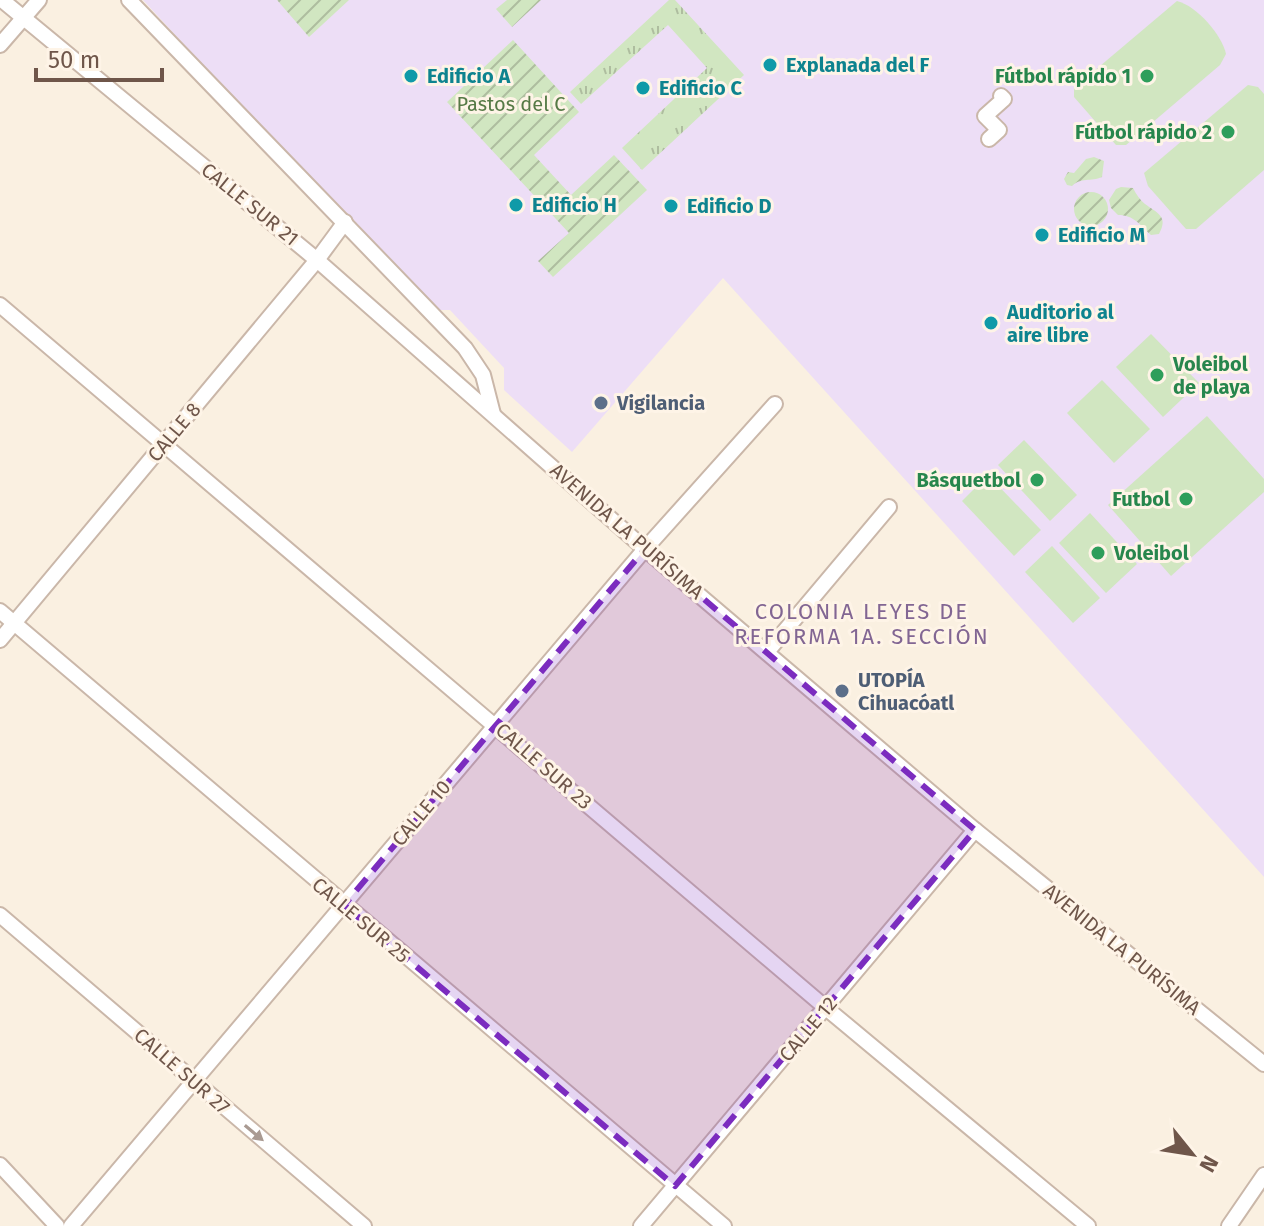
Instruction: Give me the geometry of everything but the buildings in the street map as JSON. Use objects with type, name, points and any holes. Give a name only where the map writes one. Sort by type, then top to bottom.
[{"type":"street","name":"CALLE SUR 21","points":[[2,0],[317,260],[493,414]]},
{"type":"street","points":[[0,45],[39,0]]},
{"type":"street","points":[[129,0],[465,348],[483,375],[493,414]]},
{"type":"street","points":[[989,139],[999,130],[985,116],[1004,99],[1001,96]]},
{"type":"street","name":"CALLE 8","points":[[0,640],[317,260],[345,222]]},
{"type":"street","name":"CALLE SUR 23","points":[[0,305],[826,1008],[1088,1226]]},
{"type":"street","name":"CALLE 10","points":[[71,1226],[645,549],[775,404]]},
{"type":"street","name":"AVENIDA LA PURÍSIMA","points":[[493,414],[645,549],[975,830],[1264,1064]]},
{"type":"street","points":[[767,652],[889,507]]},
{"type":"street","name":"CALLE SUR 25","points":[[0,611],[724,1226]]},
{"type":"street","name":"CALLE 12","points":[[641,1226],[975,830]]},
{"type":"street","name":"CALLE SUR 27","points":[[0,915],[364,1226]]},
{"type":"street","points":[[0,1165],[57,1226]]},
{"type":"street","points":[[1229,1226],[1264,1175]]},
{"type":"highlighted area","points":[[645,549],[975,830],[675,1186],[344,905]]},
{"type":"shaded area","points":[[143,0],[1264,0],[1264,877],[723,278],[572,452],[504,390],[504,368],[450,310],[436,310]]},
{"type":"green space","points":[[277,0],[349,0],[309,37]]},
{"type":"green space","points":[[507,0],[541,0],[512,27],[496,9]]},
{"type":"green space","points":[[669,0],[675,0],[744,75],[642,170],[622,148],[707,68],[668,25],[581,104],[570,92]]},
{"type":"green space","name":"Fútbol rápido 1","points":[[1177,1],[1208,22],[1226,54],[1220,65],[1126,145],[1116,145],[1074,97],[1074,88]]},
{"type":"green space","name":"Pastos del C","points":[[513,40],[579,112],[534,155],[571,195],[614,155],[647,190],[553,277],[538,261],[569,233],[447,102]]},
{"type":"green space","name":"Fútbol rápido 2","points":[[1248,85],[1258,87],[1264,94],[1264,170],[1196,229],[1186,229],[1148,186],[1144,173]]},
{"type":"green space","points":[[1094,157],[1104,161],[1102,177],[1067,185],[1064,179],[1068,172],[1074,173],[1086,159]]},
{"type":"green space","points":[[1121,187],[1133,188],[1141,201],[1160,216],[1163,223],[1159,234],[1151,235],[1136,221],[1118,215],[1111,208],[1109,200]]},
{"type":"green space","points":[[1091,192],[1103,197],[1108,209],[1103,221],[1091,226],[1079,221],[1074,209],[1079,197]]},
{"type":"green space","name":"Voleibol de playa","points":[[1151,334],[1199,383],[1163,417],[1116,367]]},
{"type":"green space","name":"Voleibol de playa","points":[[1102,380],[1150,429],[1114,463],[1067,413]]},
{"type":"green space","name":"Futbol","points":[[1207,416],[1264,479],[1264,492],[1171,576],[1108,505]]},
{"type":"green space","name":"Básquetbol","points":[[1024,440],[1077,495],[1050,521],[998,465]]},
{"type":"green space","name":"Básquetbol","points":[[988,475],[1041,530],[1014,556],[962,501]]},
{"type":"green space","name":"Voleibol","points":[[1090,513],[1137,564],[1106,593],[1059,543]]},
{"type":"green space","points":[[1052,546],[1100,598],[1073,623],[1025,572]]},
{"type":"place","name":"Explanada del F","points":[[770,65]]},
{"type":"place","name":"Edificio A","points":[[411,76]]},
{"type":"place","name":"Fútbol rápido 1","points":[[1147,76]]},
{"type":"place","name":"Edificio C","points":[[643,88]]},
{"type":"place","name":"Fútbol rápido 2","points":[[1228,132]]},
{"type":"place","name":"Edificio H","points":[[516,205]]},
{"type":"place","name":"Edificio D","points":[[671,206]]},
{"type":"place","name":"Edificio M","points":[[1042,235]]},
{"type":"place","name":"Auditorio al aire libre","points":[[991,323]]},
{"type":"place","name":"Voleibol de playa","points":[[1157,375]]},
{"type":"place","name":"Vigilancia","points":[[601,403]]},
{"type":"place","name":"Básquetbol","points":[[1037,480]]},
{"type":"place","name":"Futbol","points":[[1186,499]]},
{"type":"place","name":"Voleibol","points":[[1098,553]]},
{"type":"place","name":"UTOPÍA Cihuacóatl","points":[[842,691]]},
{"type":"district","name":"COLONIA LEYES DE REFORMA 1A. SECCIÓN","points":[[862,624]]}]
